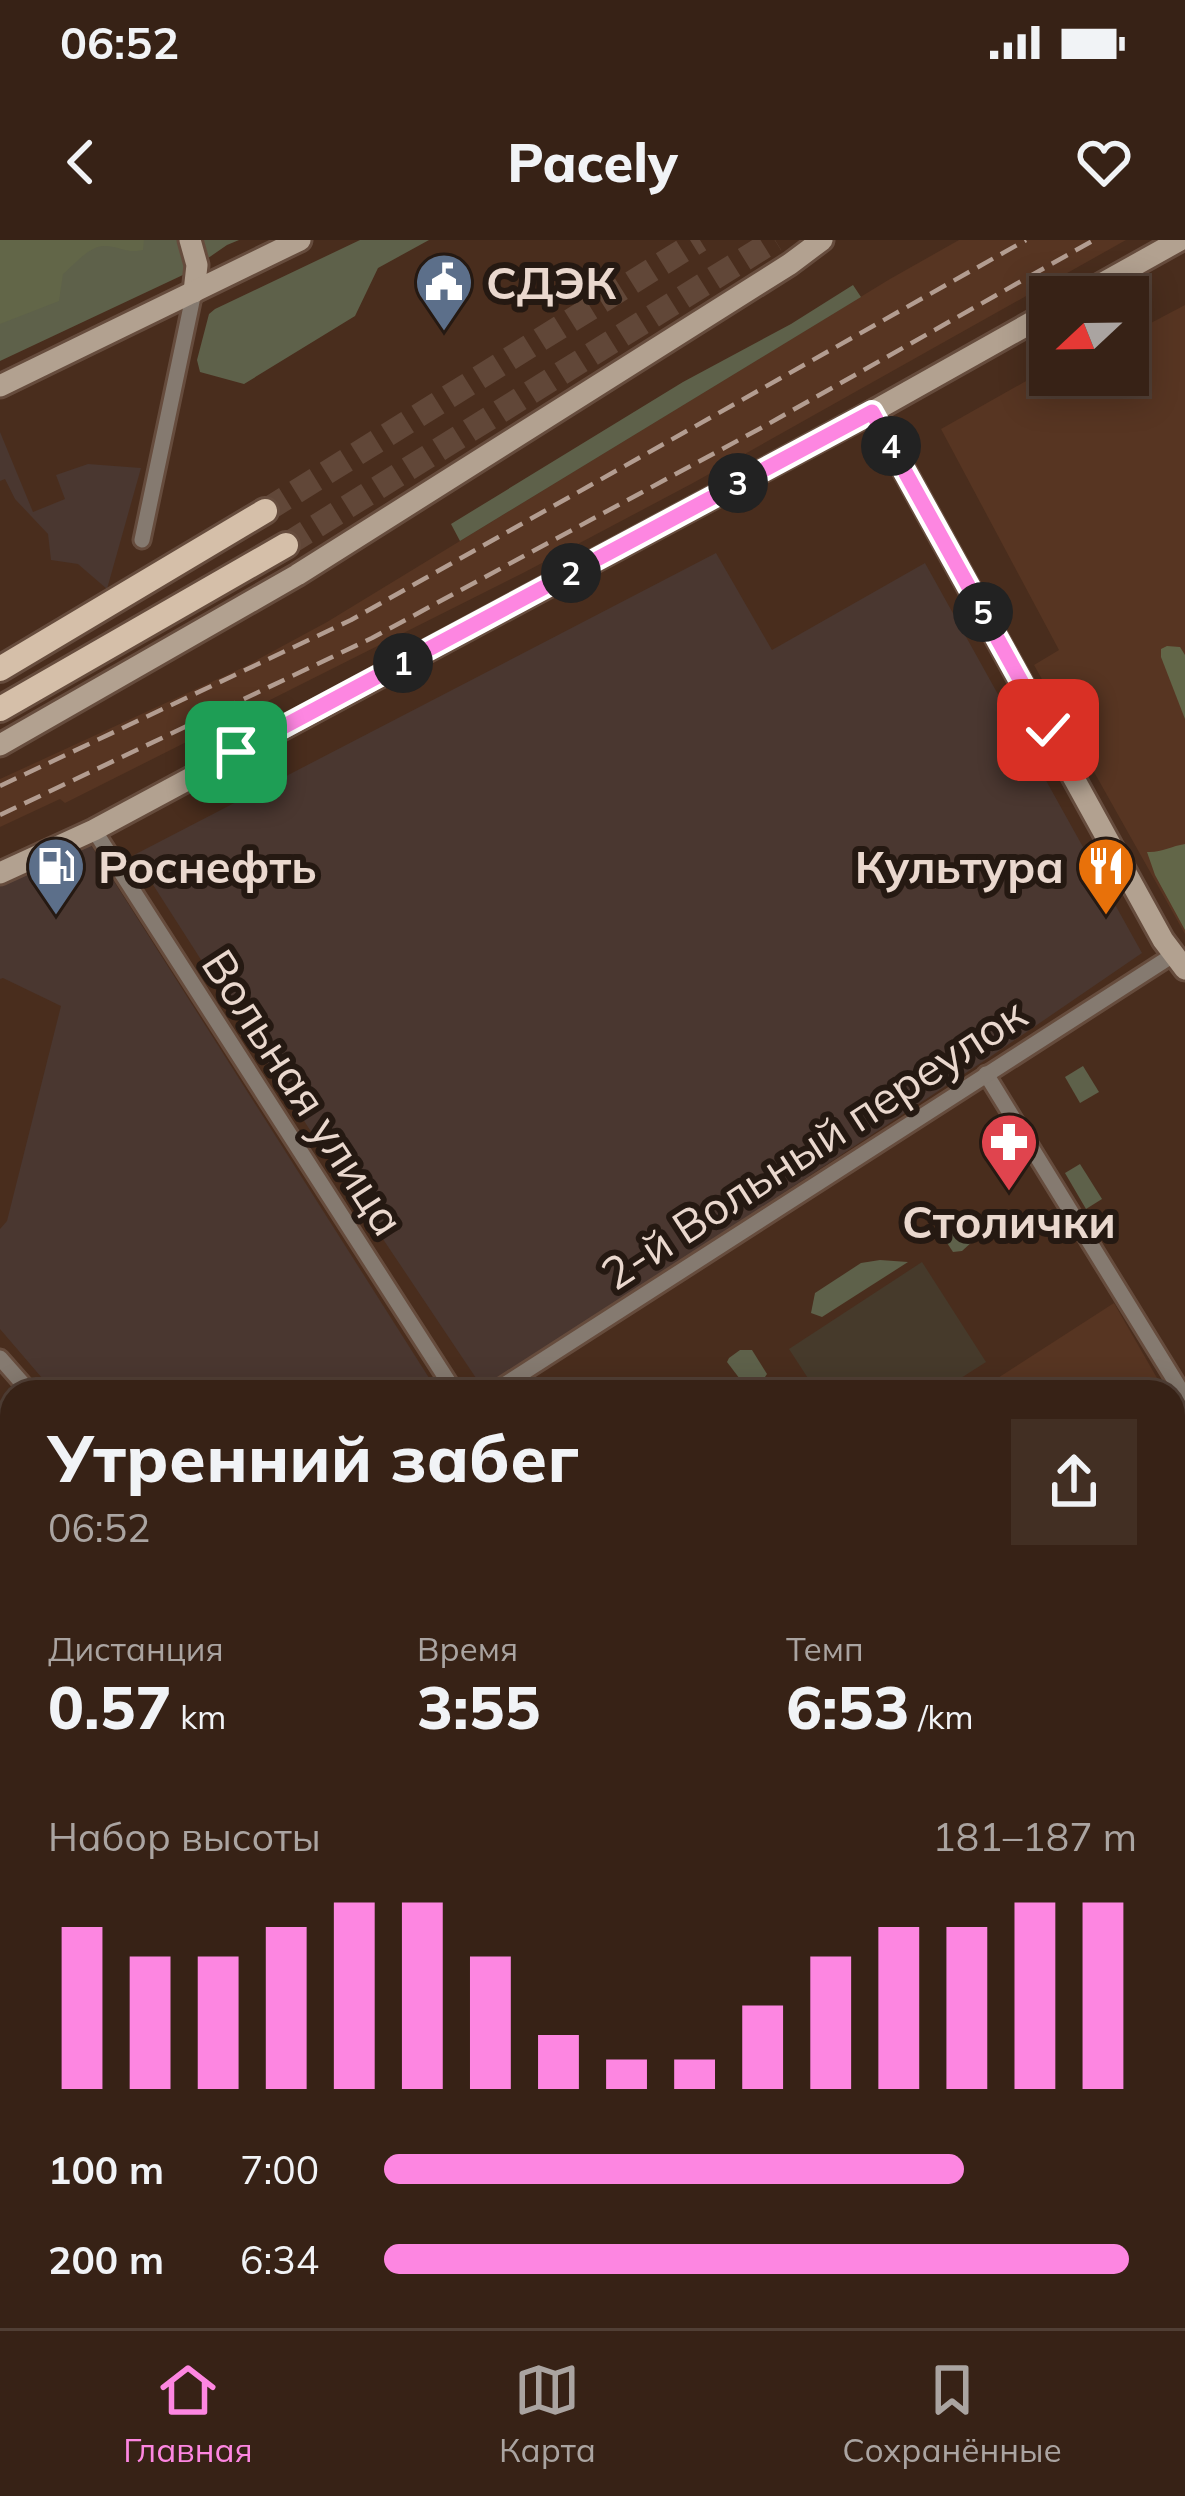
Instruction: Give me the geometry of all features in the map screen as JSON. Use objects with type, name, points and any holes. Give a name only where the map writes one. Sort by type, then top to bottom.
[{"type":"main road","points":[[0,669],[265,511]]},
{"type":"main road","points":[[0,709],[286,545]]},
{"type":"street","points":[[142,539],[194,292],[197,265],[190,240]]},
{"type":"street","points":[[0,386],[300,240]]},
{"type":"street","points":[[0,745],[297,575],[822,240]]},
{"type":"street","points":[[1116,276],[1180,240]]},
{"type":"street","points":[[0,873],[94,830],[1029,324]]},
{"type":"street","points":[[872,412],[1179,962]]},
{"type":"street","name":"Вольная улица","points":[[94,830],[447,1380]]},
{"type":"street","name":"2-й Вольный переулок","points":[[512,1380],[986,1074],[1179,962]]},
{"type":"street","points":[[986,1074],[1175,1380]]},
{"type":"shaded area","points":[[959,240],[1126,240],[1062,276],[1029,276],[1029,294],[525,572],[65,803],[60,799],[0,827],[0,779],[244,667],[327,622]]},
{"type":"shaded area","points":[[1185,305],[1185,934],[1034,665],[1059,650],[941,429],[1029,379],[1029,396],[1149,396],[1149,324]]},
{"type":"shaded area","points":[[0,432],[33,512],[65,499],[56,475],[88,464],[141,468],[107,589],[78,564],[51,560],[48,534],[15,499],[5,479],[0,481]]},
{"type":"shaded area","points":[[716,553],[772,650],[925,563],[1142,953],[499,1380],[477,1380],[134,855]]},
{"type":"shaded area","points":[[89,842],[430,1380],[44,1380],[0,1329],[0,1229],[7,1221],[61,1006],[0,979],[0,882]]},
{"type":"shaded area","points":[[922,1262],[986,1362],[958,1380],[809,1380],[789,1349]]},
{"type":"shaded area","points":[[1114,1303],[1158,1380],[995,1380]]},
{"type":"green space","points":[[0,240],[239,240],[185,274],[0,361]]},
{"type":"green space","points":[[0,240],[144,240],[143,250],[93,249],[63,274],[59,301],[0,324]]},
{"type":"green space","points":[[360,240],[429,240],[378,268],[355,316],[244,384],[200,372],[197,360],[209,314],[215,309]]},
{"type":"green space","points":[[853,285],[861,297],[460,541],[451,524]]},
{"type":"green space","points":[[1180,647],[1185,655],[1185,719],[1161,657],[1161,649]]},
{"type":"green space","points":[[1185,844],[1185,930],[1147,852]]},
{"type":"green space","points":[[1083,1066],[1099,1092],[1080,1103],[1065,1077]]},
{"type":"green space","points":[[1080,1164],[1102,1199],[1086,1209],[1065,1173]]},
{"type":"green space","points":[[957,1217],[973,1241],[953,1252],[940,1232]]},
{"type":"green space","points":[[908,1262],[822,1317],[811,1313],[815,1293],[861,1263]]},
{"type":"green space","points":[[740,1350],[752,1350],[767,1374],[763,1380],[741,1380],[727,1362]]},
{"type":"tunnel","points":[[265,511],[700,240]]},
{"type":"tunnel","points":[[286,545],[775,240]]},
{"type":"railway","points":[[0,786],[351,620],[1026,240]]},
{"type":"railway","points":[[0,815],[372,638],[761,428],[1094,240]]},
{"type":"place","name":"СДЭК","points":[[444,333]]},
{"type":"place","name":"Роснефть","points":[[56,917]]},
{"type":"place","name":"Культура","points":[[1106,917]]},
{"type":"place","name":"Столички","points":[[1009,1193]]},
{"type":"route","points":[[236,752],[872,412],[1048,730]]}]
